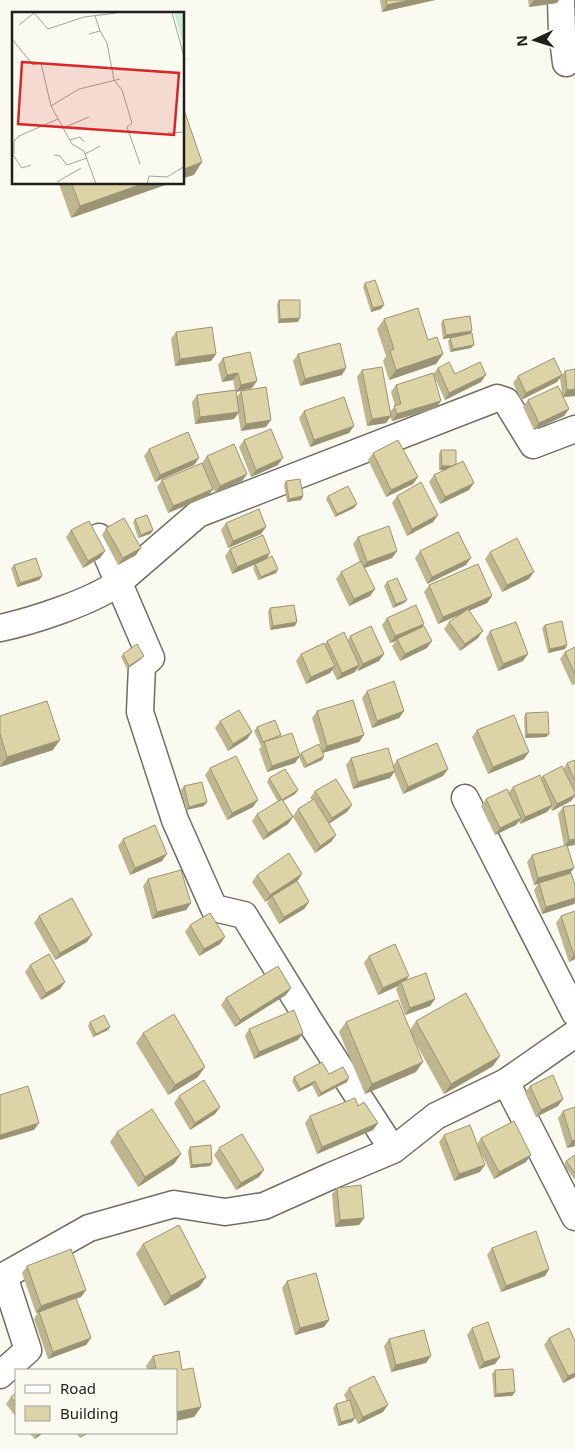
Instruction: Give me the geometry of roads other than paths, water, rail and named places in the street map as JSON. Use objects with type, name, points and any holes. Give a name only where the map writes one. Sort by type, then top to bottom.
[{"type":"street","points":[[561,0],[566,63]]},
{"type":"street","points":[[0,628],[55,611],[105,592],[198,514],[497,398],[506,401],[533,445],[575,429]]},
{"type":"street","points":[[99,537],[151,658],[142,666],[140,712],[176,820],[214,908],[244,915],[393,1150]]},
{"type":"street","points":[[465,798],[575,1013]]},
{"type":"street","points":[[0,1375],[28,1350],[4,1276],[89,1228],[174,1204],[225,1212],[264,1206],[393,1150],[436,1116],[506,1082],[575,1034]]},
{"type":"street","points":[[506,1082],[575,1217]]}]
